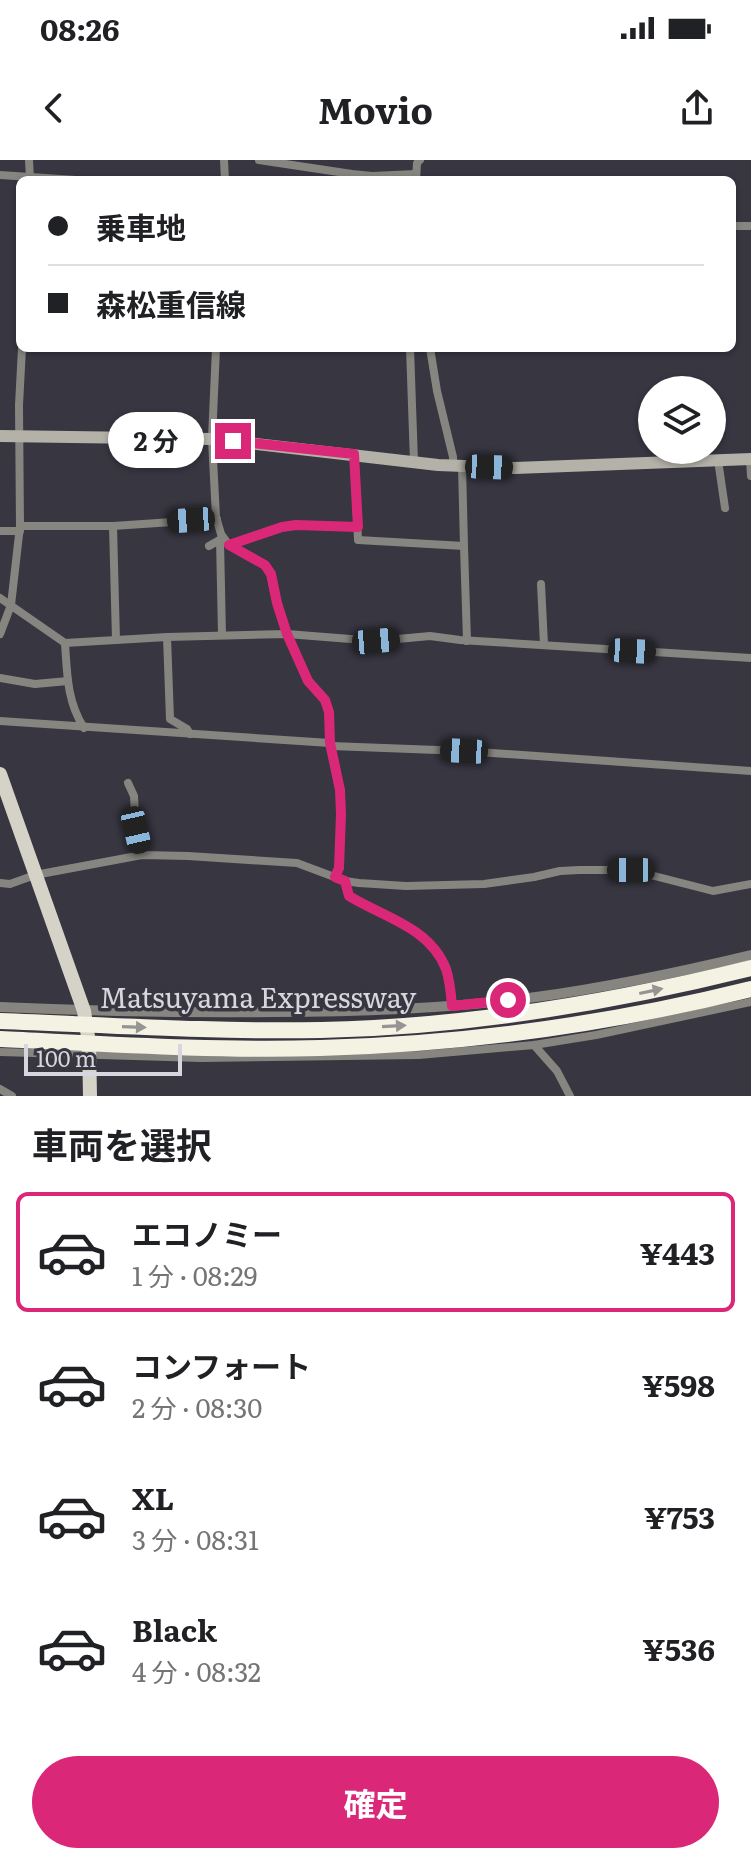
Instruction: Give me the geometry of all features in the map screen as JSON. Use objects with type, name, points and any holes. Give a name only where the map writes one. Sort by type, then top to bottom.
[{"type":"highway","name":"Matsuyama Expressway","points":[[0,1021],[307,1030],[432,1023],[518,1015],[751,968]]},
{"type":"highway","name":"Matsuyama Expressway","points":[[0,1039],[191,1048],[321,1048],[420,1042],[521,1034],[618,1018],[751,989]]},
{"type":"main road","points":[[0,436],[212,439],[458,466],[515,468],[638,463]]},
{"type":"main road","points":[[726,460],[750,459]]},
{"type":"main road","points":[[0,774],[84,1011],[90,1096]]},
{"type":"street","points":[[259,160],[352,174],[395,176]]},
{"type":"street","points":[[0,634],[11,605],[20,528],[22,352]]},
{"type":"street","points":[[216,352],[212,439],[217,519],[224,541],[222,635]]},
{"type":"street","points":[[410,352],[414,462]]},
{"type":"street","points":[[431,352],[458,466],[467,641]]},
{"type":"street","points":[[354,454],[358,540],[464,546]]},
{"type":"street","points":[[750,459],[751,476]]},
{"type":"street","points":[[719,464],[725,508]]},
{"type":"street","points":[[0,531],[217,519]]},
{"type":"street","points":[[209,546],[296,525],[358,527]]},
{"type":"street","points":[[113,526],[116,640]]},
{"type":"street","points":[[224,541],[265,565],[271,574],[287,634],[308,681],[325,700],[329,712],[341,814],[339,868],[335,877]]},
{"type":"street","points":[[541,584],[544,645]]},
{"type":"street","points":[[0,598],[65,643],[222,635],[287,634],[376,641],[430,636],[467,641],[751,658]]},
{"type":"street","points":[[167,637],[170,719],[190,734]]},
{"type":"street","points":[[65,643],[75,714],[84,728]]},
{"type":"street","points":[[0,678],[35,684],[68,681]]},
{"type":"street","points":[[0,721],[751,771]]},
{"type":"street","points":[[128,783],[134,796],[136,830],[142,855]]},
{"type":"street","points":[[0,883],[10,884],[35,875],[142,855],[297,863],[359,883],[484,884],[560,871],[631,870],[713,891],[751,884]]},
{"type":"street","points":[[345,881],[349,896],[406,925],[435,951],[446,969],[452,1006]]},
{"type":"street","points":[[0,1007],[84,1011],[343,1012],[452,1006],[536,997],[751,955]]},
{"type":"street","points":[[0,1052],[201,1058],[433,1054],[534,1045],[610,1033],[751,1002]]},
{"type":"street","points":[[534,1045],[557,1071],[570,1096]]},
{"type":"street","points":[[0,1089],[12,1096]]},
{"type":"route","points":[[233,441],[354,454],[358,527],[296,525],[229,545],[265,565],[271,574],[287,634],[308,681],[325,700],[329,712],[330,743],[340,790],[341,814],[339,868],[335,877],[345,881],[349,896],[368,908],[399,920],[422,937],[446,969],[452,1006],[508,1000]]}]
